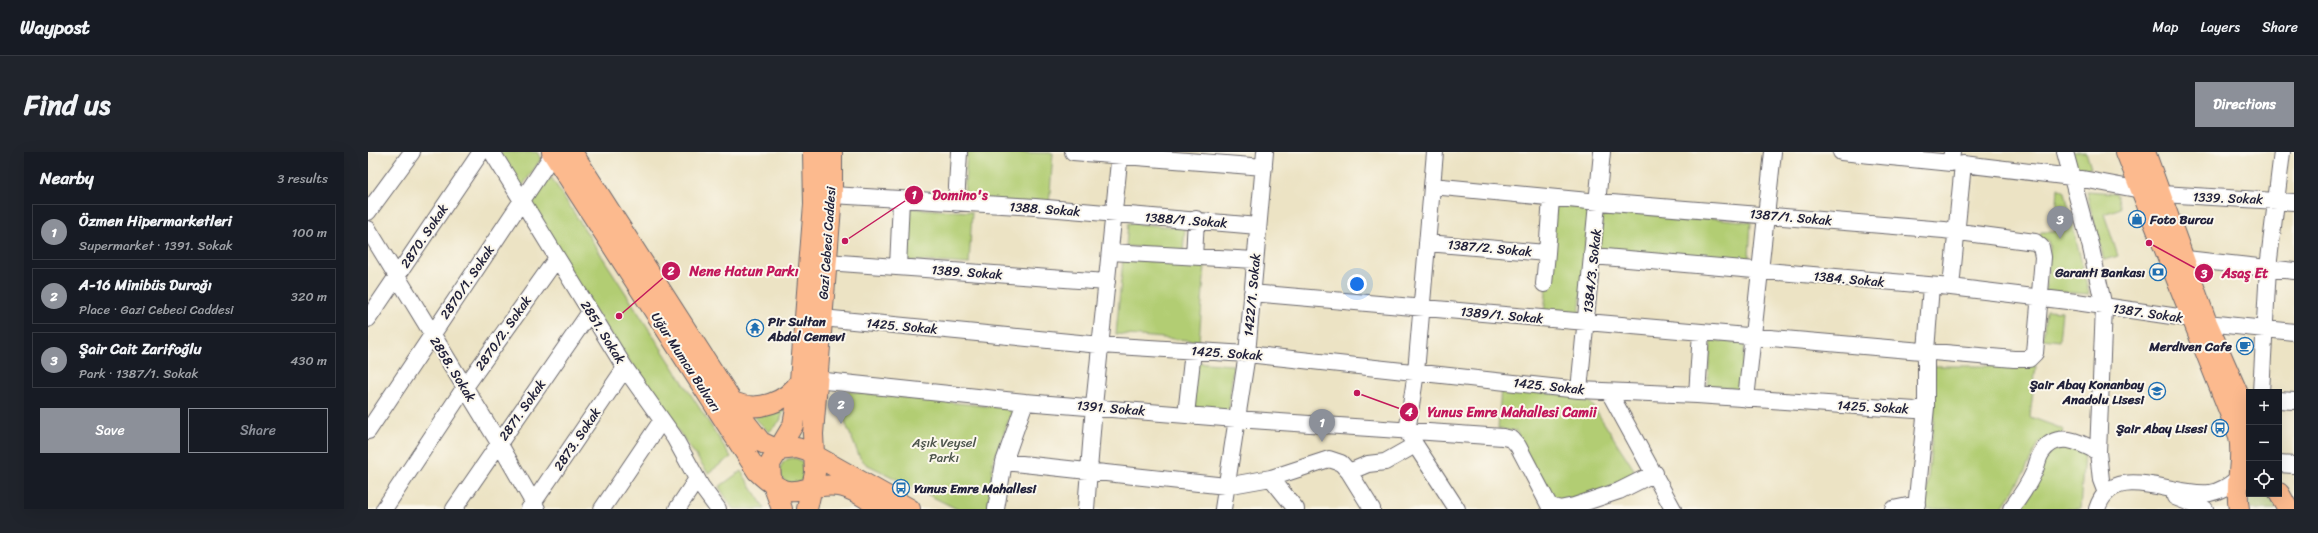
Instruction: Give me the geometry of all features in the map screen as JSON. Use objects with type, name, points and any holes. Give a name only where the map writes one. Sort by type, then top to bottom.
[{"type":"main road","name":"Gazi Cebeci Caddesi","points":[[813,152],[814,204],[809,380],[813,454]]},
{"type":"main road","name":"Gazi Cebeci Caddesi","points":[[778,450],[796,416],[809,380],[822,318],[832,194],[832,152]]},
{"type":"main road","points":[[2126,152],[2141,190],[2199,321],[2246,413]]},
{"type":"main road","points":[[2145,152],[2186,259],[2199,321],[2239,436],[2243,475],[2236,494],[2239,509]]},
{"type":"main road","name":"Uğur Mumcu Bulvarı","points":[[559,153],[761,442],[778,450]]},
{"type":"main road","name":"Uğur Mumcu Bulvarı","points":[[559,153],[741,447],[758,471],[774,486]]},
{"type":"main road","points":[[733,402],[750,407],[768,404],[788,396],[809,380]]},
{"type":"main road","points":[[782,509],[771,479],[770,464],[778,450],[797,448],[813,454],[840,468],[910,509]]},
{"type":"main road","points":[[808,509],[810,490],[815,473],[813,454]]},
{"type":"main road","points":[[774,486],[791,494],[827,486],[840,486],[851,490],[882,509]]},
{"type":"street","points":[[368,212],[412,152]]},
{"type":"street","name":"2870. Sokak","points":[[368,319],[481,152]]},
{"type":"street","name":"2851. Sokak","points":[[492,152],[625,368],[662,420],[697,480],[718,509]]},
{"type":"street","points":[[956,204],[959,152]]},
{"type":"street","points":[[1072,152],[1264,160]]},
{"type":"street","points":[[1435,152],[1411,438],[1440,480],[1457,509]]},
{"type":"street","name":"1384/3. Sokak","points":[[1579,390],[1599,202],[1602,152]]},
{"type":"street","points":[[1746,399],[1773,152]]},
{"type":"street","points":[[1841,152],[1955,160],[2072,177],[2141,190]]},
{"type":"street","points":[[2064,152],[2072,177],[2103,301],[2098,452],[2101,480],[2106,493]]},
{"type":"street","points":[[2261,389],[2268,268],[2282,152]]},
{"type":"street","name":"2870/1. Sokak","points":[[368,431],[522,200],[559,153]]},
{"type":"street","points":[[1086,509],[1094,406],[1120,154]]},
{"type":"street","name":"1422/1. Sokak","points":[[1223,509],[1247,354],[1264,160]]},
{"type":"street","points":[[1952,287],[1956,232],[1955,160]]},
{"type":"street","name":"1387/1. Sokak","points":[[1432,186],[1551,198],[1767,214],[2021,239],[2040,245],[2043,257],[2038,298],[2035,353]]},
{"type":"street","name":"1388. Sokak","points":[[832,194],[956,204],[1035,207],[1114,215]]},
{"type":"street","name":"1339. Sokak","points":[[2162,194],[2294,202]]},
{"type":"street","name":"1387/2. Sokak","points":[[1427,243],[1547,253],[1551,198]]},
{"type":"street","points":[[898,267],[901,200]]},
{"type":"street","name":"1388/1 .Sokak","points":[[1114,215],[1196,219],[1258,226]]},
{"type":"street","points":[[1194,257],[1196,219]]},
{"type":"street","name":"2858. Sokak","points":[[368,230],[397,276],[431,335],[500,443],[533,507]]},
{"type":"street","points":[[1110,252],[1255,260]]},
{"type":"street","points":[[1544,284],[1547,253]]},
{"type":"street","name":"1384. Sokak","points":[[1593,256],[1760,272],[1952,287],[2038,298],[2103,301]]},
{"type":"street","name":"2870/2. Sokak","points":[[384,509],[465,387],[557,258]]},
{"type":"street","points":[[2186,259],[2294,271]]},
{"type":"street","name":"1389. Sokak","points":[[826,262],[1107,282]]},
{"type":"street","name":"1425. Sokak","points":[[822,318],[1100,345],[1247,354],[1579,390],[1697,395],[1915,410],[1926,407],[1926,351],[1931,286]]},
{"type":"street","name":"1389/1. Sokak","points":[[1252,293],[2026,360],[2035,353]]},
{"type":"street","name":"1387. Sokak","points":[[2103,301],[2199,321],[2294,332]]},
{"type":"street","name":"2871. Sokak","points":[[454,509],[590,312]]},
{"type":"street","points":[[1697,395],[1701,332]]},
{"type":"street","points":[[1186,415],[1193,351]]},
{"type":"street","name":"2873. Sokak","points":[[533,507],[625,368]]},
{"type":"street","name":"1391. Sokak","points":[[809,380],[1025,402],[1094,406],[1236,419],[1411,438],[1512,439],[1518,446],[1549,505],[1559,509],[1599,504]]},
{"type":"street","points":[[1609,392],[1655,473],[1673,509]]},
{"type":"street","points":[[2282,400],[2294,401]]},
{"type":"street","points":[[996,509],[1004,462],[1025,402]]},
{"type":"street","points":[[1893,509],[1916,506],[1926,407]]},
{"type":"street","points":[[602,509],[662,420]]},
{"type":"street","points":[[1349,472],[1368,464],[1385,462],[1411,438]]},
{"type":"street","points":[[2011,509],[2022,495],[2042,452],[2053,443],[2066,439],[2080,441],[2098,452]]},
{"type":"street","points":[[1004,462],[1226,486],[1271,478],[1329,460],[1341,463],[1349,472],[1372,509]]},
{"type":"street","points":[[2282,464],[2294,465]]},
{"type":"street","points":[[1599,504],[1619,491],[1655,473]]},
{"type":"street","points":[[2097,509],[2106,493],[2121,483],[2134,483],[2196,494],[2211,493],[2224,489],[2243,475]]},
{"type":"street","points":[[1271,478],[1296,509]]},
{"type":"street","points":[[678,509],[697,480]]},
{"type":"street","points":[[2164,489],[2179,499],[2205,509]]},
{"type":"green space","points":[[499,152],[537,152],[541,159],[521,188]]},
{"type":"green space","points":[[967,152],[1053,153],[1049,206],[964,200]]},
{"type":"green space","points":[[2071,152],[2086,152],[2091,168],[2076,172]]},
{"type":"green space","points":[[551,177],[731,457],[708,473],[586,299],[530,205]]},
{"type":"green space","points":[[2058,188],[2065,192],[2089,294],[2045,291],[2050,248],[2048,241],[2039,238],[2041,232],[2055,232]]},
{"type":"green space","points":[[2086,191],[2116,193],[2121,208],[2104,214],[2118,256],[2104,260]]},
{"type":"green space","points":[[1556,203],[1590,206],[1579,316],[1544,312]]},
{"type":"green space","points":[[1603,207],[1751,222],[1749,258],[1744,262],[1600,250]]},
{"type":"green space","points":[[905,208],[972,212],[969,264],[902,260]]},
{"type":"green space","points":[[1128,223],[1185,228],[1183,251],[1126,246]]},
{"type":"green space","points":[[1123,259],[1205,265],[1199,341],[1116,334]]},
{"type":"green space","points":[[2046,310],[2062,311],[2059,341],[2043,339]]},
{"type":"green space","points":[[1711,340],[1745,343],[1741,389],[1707,386]]},
{"type":"green space","points":[[1193,362],[1233,365],[1229,409],[1222,413],[1189,410]]},
{"type":"green space","points":[[1934,366],[2036,366],[2030,417],[2063,429],[2062,435],[2039,443],[2024,473],[2001,509],[1925,509],[1934,417]]},
{"type":"green space","points":[[1501,387],[1586,398],[1593,406],[1635,471],[1608,488],[1554,505],[1536,476],[1516,431],[1498,429]]},
{"type":"green space","name":"Aşık Veysel Parkı","points":[[843,391],[1013,409],[993,461],[988,509],[957,509],[866,464],[860,458],[840,410]]},
{"type":"green space","points":[[785,407],[780,421],[769,432],[754,417]]},
{"type":"green space","points":[[2067,448],[2084,453],[2080,509],[2017,509],[2050,451]]},
{"type":"green space","points":[[793,458],[802,462],[806,471],[802,480],[793,484],[784,480],[780,471],[784,462]]},
{"type":"green space","points":[[741,471],[765,509],[733,509],[719,487]]},
{"type":"green space","points":[[2249,497],[2270,497],[2276,509],[2250,509]]},
{"type":"place","name":"Foto Burcu","points":[[2137,219]]},
{"type":"place","name":"Şair Cait Zarifoğlu","points":[[2060,239]]},
{"type":"place","name":"Domino's","points":[[845,241]]},
{"type":"place","name":"Asaş Et","points":[[2149,243]]},
{"type":"place","name":"Garanti Bankası","points":[[2158,272]]},
{"type":"place","name":"Nene Hatun Parkı","points":[[619,316]]},
{"type":"place","name":"Pir Sultan Abdal Cemevi","points":[[755,328]]},
{"type":"place","name":"Merdiven Cafe","points":[[2245,346]]},
{"type":"place","name":"Şair Abay Konanbay Anadolu Lisesi","points":[[2157,391]]},
{"type":"place","name":"Yunus Emre Mahallesi Camii","points":[[1357,393]]},
{"type":"place","name":"A-16 Minibüs Durağı","points":[[841,424]]},
{"type":"place","name":"Şair Abay Lisesi","points":[[2220,428]]},
{"type":"place","name":"Özmen Hipermarketleri","points":[[1322,442]]},
{"type":"place","name":"Yunus Emre Mahallesi","points":[[901,488]]}]
